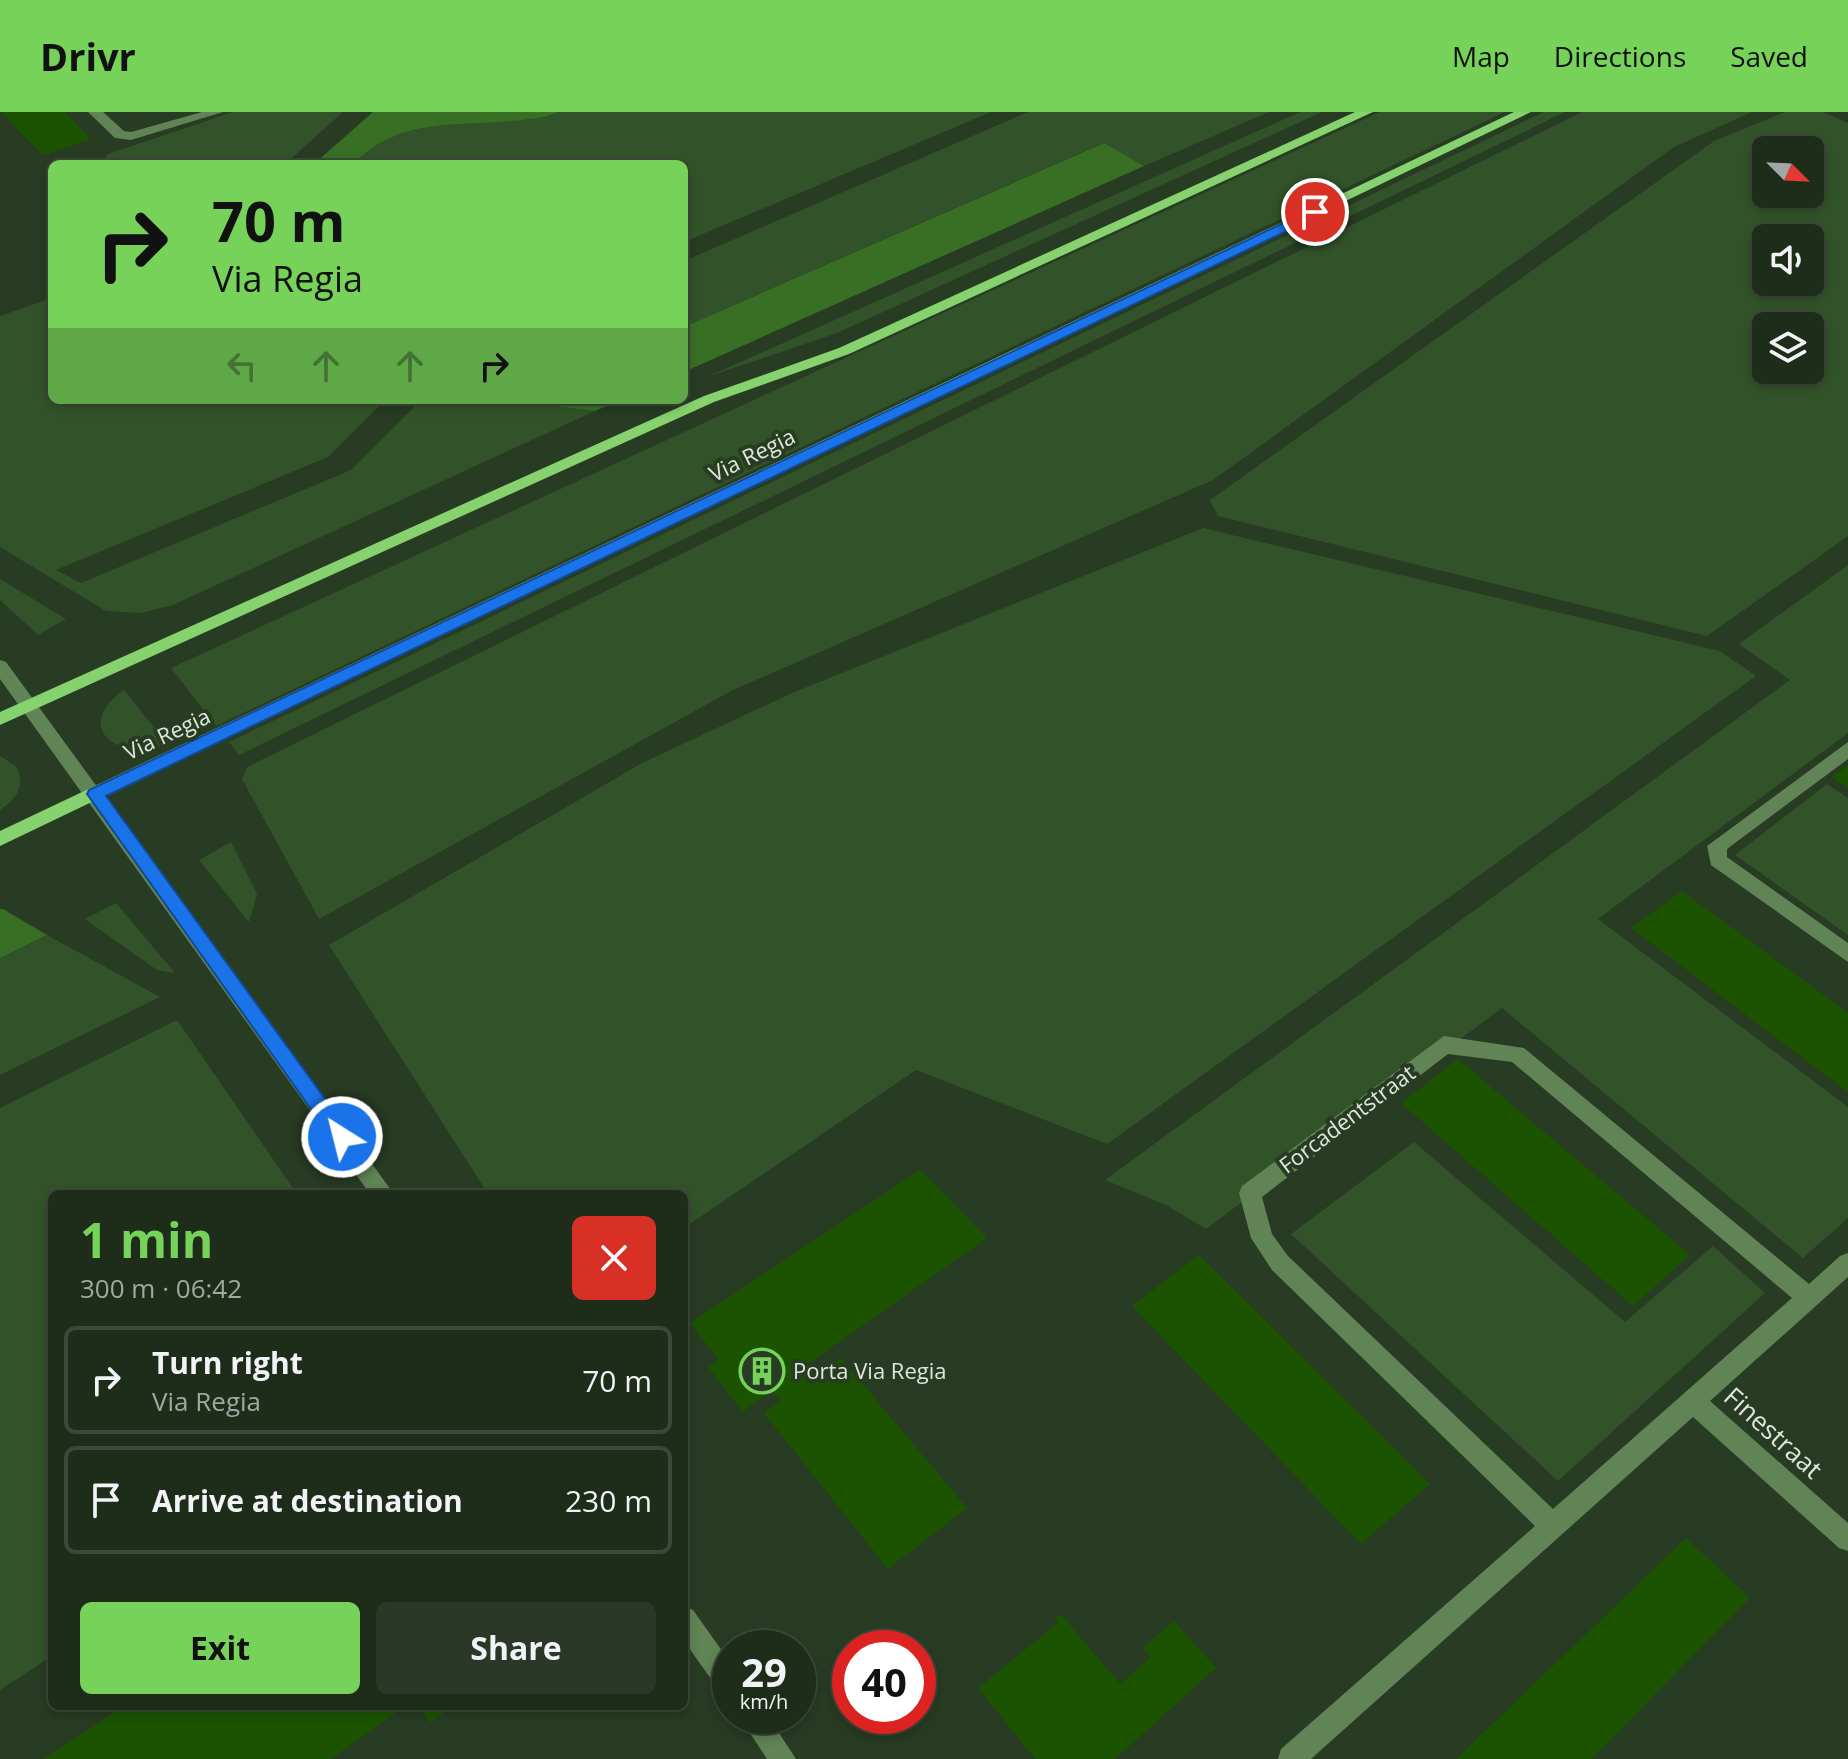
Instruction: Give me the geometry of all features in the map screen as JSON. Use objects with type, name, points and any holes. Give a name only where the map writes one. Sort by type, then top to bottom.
[{"type":"main road","points":[[0,719],[709,399],[844,351],[1366,112]]},
{"type":"main road","name":"Via Regia","points":[[0,839],[1524,112]]},
{"type":"street","points":[[95,112],[120,135],[131,136],[216,112]]},
{"type":"street","points":[[0,666],[380,1190]]},
{"type":"street","points":[[1848,749],[1717,846],[1718,860],[1848,954]]},
{"type":"street","name":"Forcadentstraat","points":[[1552,1525],[1280,1263],[1262,1238],[1250,1193],[1444,1045],[1517,1054],[1810,1299]]},
{"type":"street","points":[[1291,1759],[1552,1525],[1695,1403],[1848,1263]]},
{"type":"street","name":"Finestraat","points":[[1695,1403],[1848,1539]]},
{"type":"street","points":[[688,1625],[712,1659]]},
{"type":"street","points":[[765,1734],[783,1759]]},
{"type":"green space","points":[[233,112],[343,112],[289,160],[105,160],[108,154]]},
{"type":"green space","points":[[373,112],[558,112],[522,120],[412,130],[391,137],[358,160],[319,160]]},
{"type":"green space","points":[[558,112],[991,112],[688,240],[688,160],[359,160],[396,135],[420,127],[472,119],[550,116]]},
{"type":"green space","points":[[1028,112],[1269,112],[1144,166],[1103,143],[688,325],[688,259]]},
{"type":"green space","points":[[1300,112],[1322,112],[837,333],[707,377]]},
{"type":"green space","points":[[1380,112],[1505,112],[216,726],[171,668]]},
{"type":"green space","points":[[1544,112],[1565,112],[239,755],[229,742]]},
{"type":"green space","points":[[1582,112],[1752,112],[1674,147],[1213,480],[731,691],[319,919],[242,779],[247,767]]},
{"type":"green space","points":[[1785,112],[1823,112],[1848,123],[1848,536],[1707,636],[1218,516],[1210,500],[1714,141]]},
{"type":"green space","points":[[1104,143],[1144,166],[688,370],[688,325]]},
{"type":"green space","points":[[48,299],[48,404],[381,404],[328,457],[56,570],[81,583],[351,470],[417,404],[536,404],[595,411],[173,605],[141,613],[106,611],[0,547],[0,316]]},
{"type":"green space","points":[[536,404],[611,404],[595,411]]},
{"type":"green space","points":[[1203,528],[1720,651],[1756,676],[1107,1144],[916,1070],[688,1225],[688,1190],[485,1190],[329,945],[642,763],[792,693]]},
{"type":"green space","points":[[1848,565],[1848,733],[1598,919],[1848,1107],[1848,1218],[1803,1258],[1502,1008],[1206,1229],[1166,1205],[1105,1180],[1790,680],[1739,644]]},
{"type":"green space","points":[[0,579],[66,619],[38,635],[0,600]]},
{"type":"green space","points":[[124,690],[168,745],[129,749],[108,739],[101,724],[102,716],[110,702]]},
{"type":"green space","points":[[0,756],[16,766],[20,786],[11,801],[0,810]]},
{"type":"green space","points":[[1827,784],[1848,798],[1848,935],[1735,855]]},
{"type":"green space","points":[[231,842],[257,894],[249,922],[199,860]]},
{"type":"green space","points":[[116,903],[175,973],[157,970],[85,919]]},
{"type":"green space","points":[[0,909],[3,909],[47,935],[0,958]]},
{"type":"green space","points":[[47,935],[160,997],[0,1075],[0,958]]},
{"type":"green space","points":[[177,1020],[294,1190],[48,1190],[48,1659],[0,1690],[0,1108]]},
{"type":"green space","points":[[1414,1142],[1625,1322],[1713,1246],[1765,1293],[1558,1481],[1291,1234]]},
{"type":"building","points":[[1,112],[64,112],[91,139],[43,155]]},
{"type":"building","points":[[1848,765],[1848,788],[1832,777]]},
{"type":"building","points":[[1682,891],[1848,1013],[1848,1092],[1631,928]]},
{"type":"building","points":[[1458,1059],[1690,1255],[1633,1306],[1401,1103]]},
{"type":"building","name":"Porta Via Regia","points":[[920,1170],[987,1238],[808,1364],[816,1375],[841,1358],[967,1508],[888,1569],[764,1413],[780,1401],[771,1390],[743,1412],[708,1367],[719,1360],[690,1323]]},
{"type":"building","points":[[1199,1255],[1430,1484],[1361,1544],[1132,1306]]},
{"type":"building","points":[[1686,1538],[1750,1598],[1591,1759],[1456,1759]]},
{"type":"building","points":[[1061,1614],[1120,1684],[1151,1657],[1143,1648],[1174,1621],[1216,1668],[1115,1759],[1035,1759],[978,1688],[1059,1622],[1055,1618]]},
{"type":"building","points":[[118,1710],[399,1710],[331,1759],[44,1759]]},
{"type":"building","points":[[422,1710],[448,1710],[430,1723]]},
{"type":"place","name":"Porta Via Regia","points":[[762,1371]]},
{"type":"route","points":[[342,1137],[95,794],[1315,212]]}]
